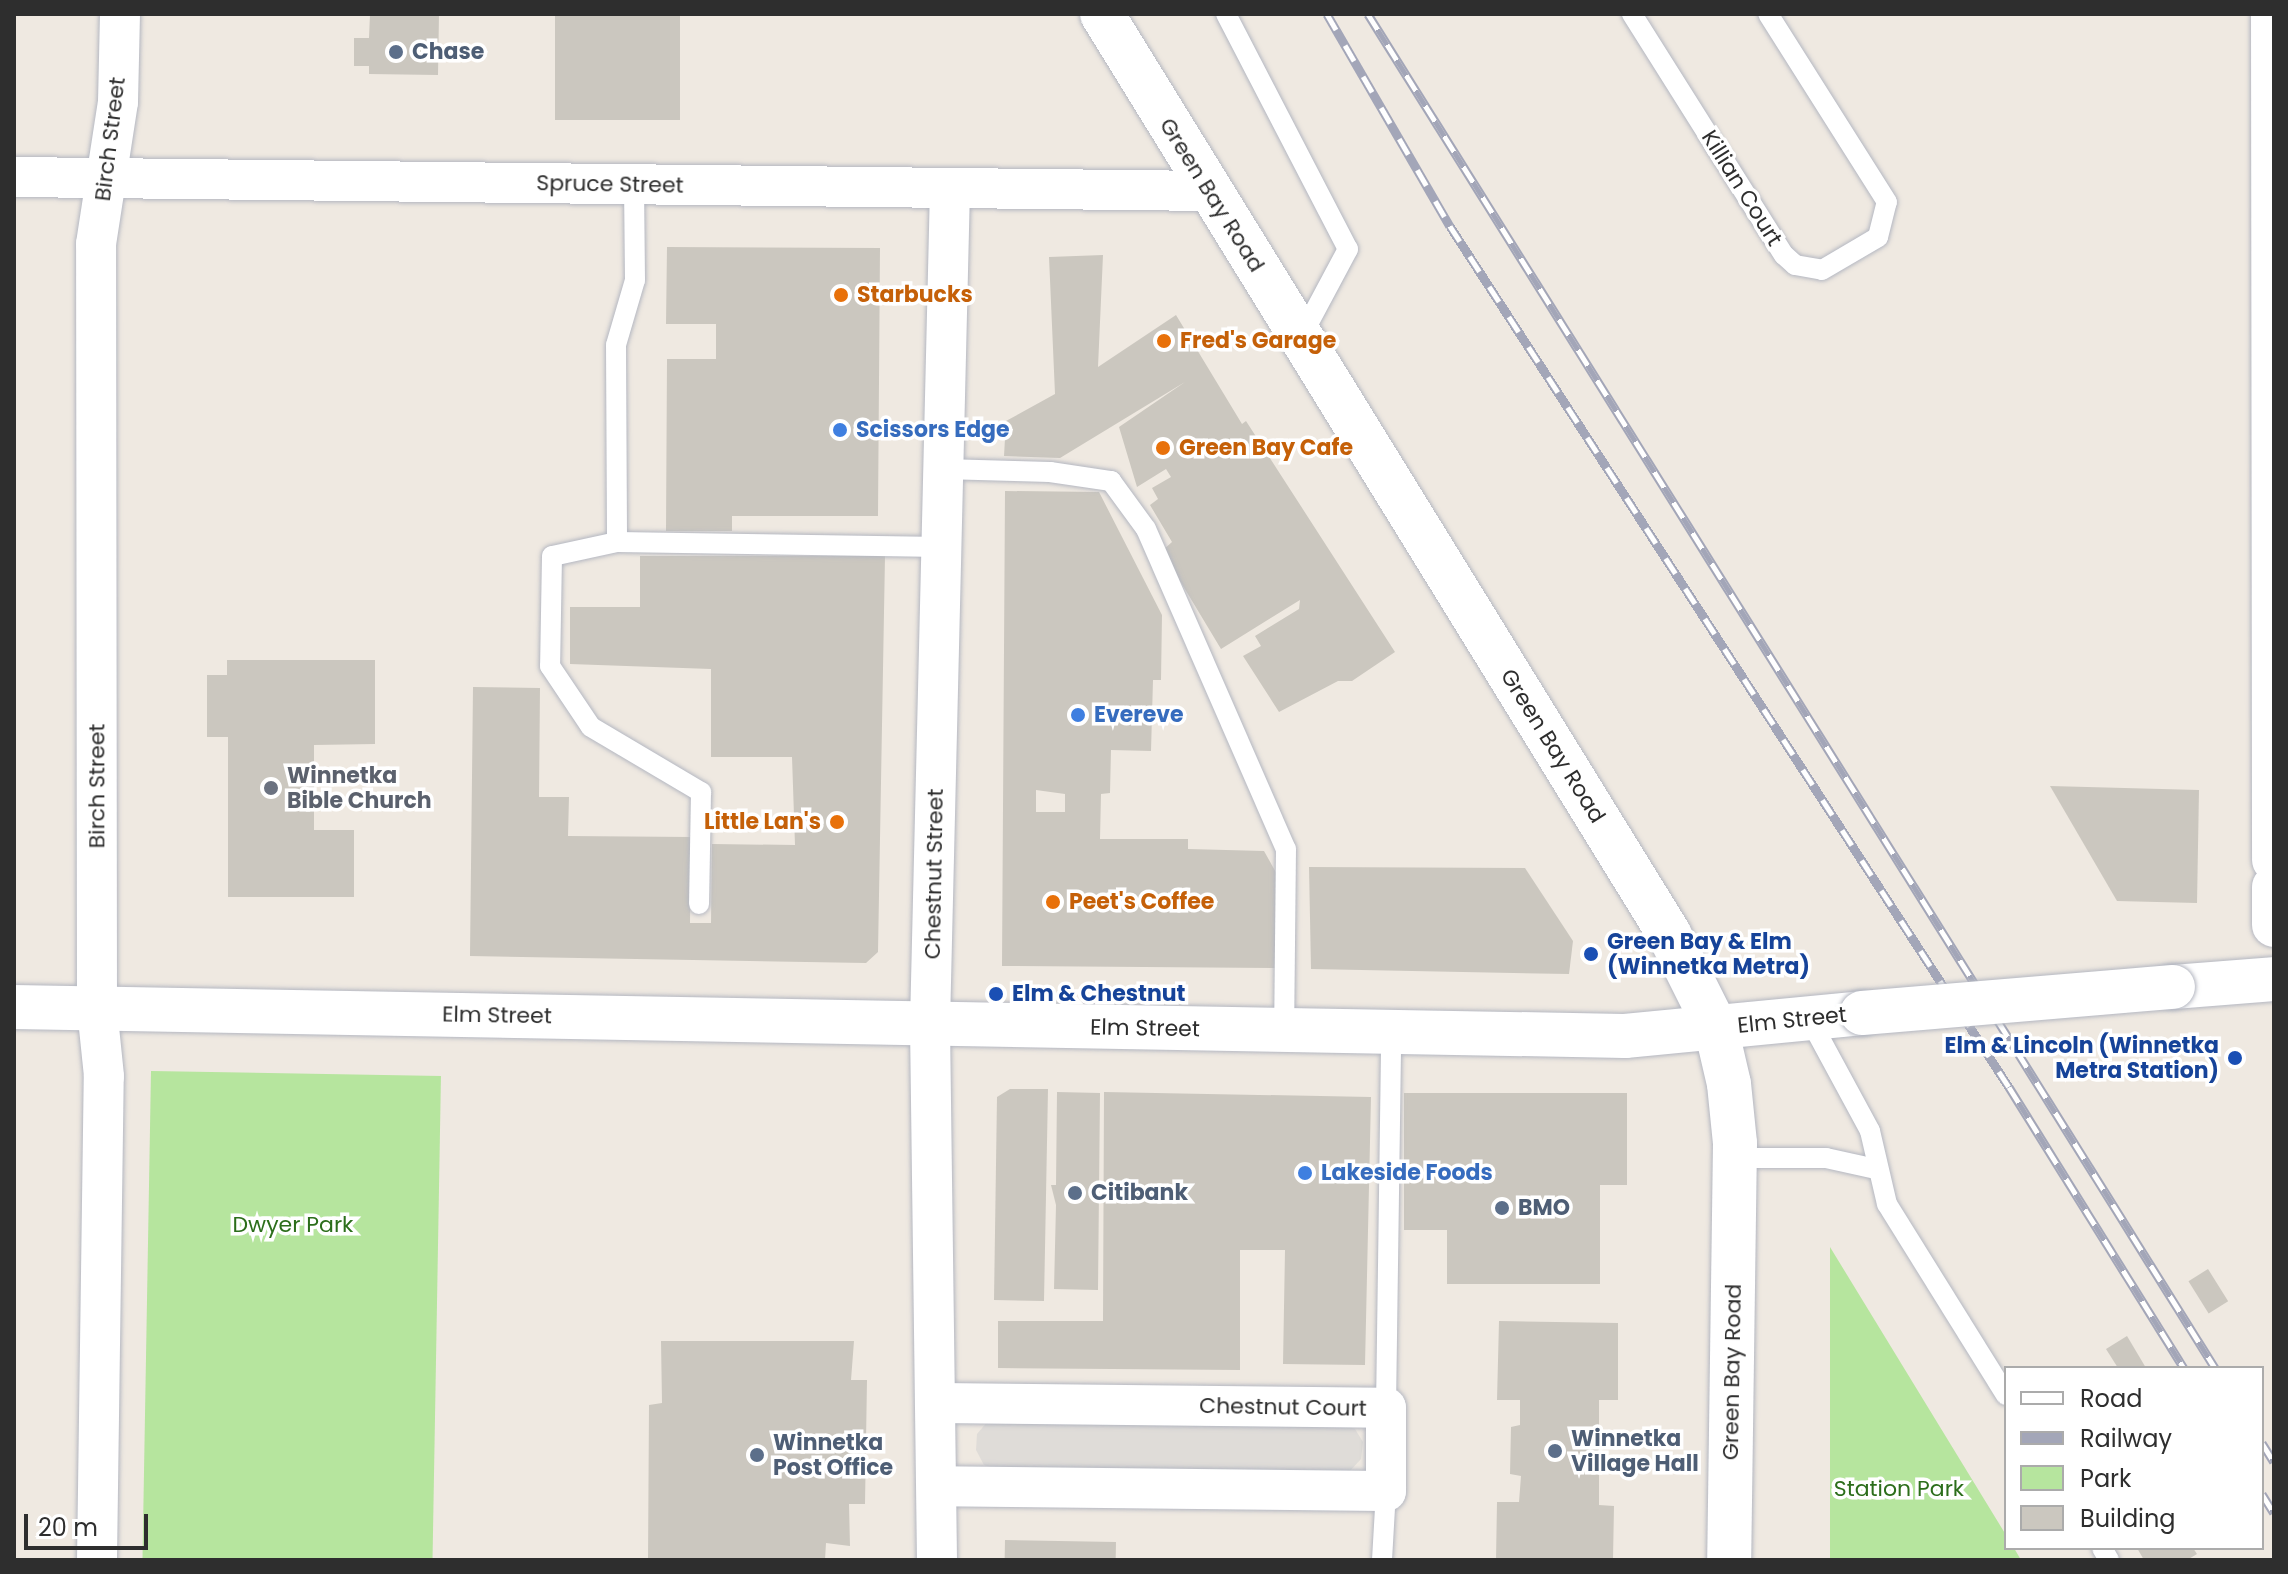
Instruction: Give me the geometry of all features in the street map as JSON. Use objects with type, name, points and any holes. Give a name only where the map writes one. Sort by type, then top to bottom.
[{"type":"street","name":"Birch Street","points":[[97,1560],[104,1076],[97,1008],[96,244],[118,102],[120,14]]},
{"type":"street","name":"Green Bay Road","points":[[1102,14],[1206,191],[1301,337],[1669,934],[1716,1028],[1729,1084],[1735,1158],[1729,1560]]},
{"type":"street","points":[[2273,14],[2274,860]]},
{"type":"street","name":"Spruce Street","points":[[14,177],[1206,191]]},
{"type":"street","name":"Chestnut Street","points":[[937,1560],[930,1024],[950,188]]},
{"type":"street","points":[[2274,887],[2274,925]]},
{"type":"street","name":"Elm Street","points":[[14,1007],[1625,1036],[2274,979]]},
{"type":"street","name":"Chestnut Court","points":[[936,1403],[1386,1408],[1386,1491]]},
{"type":"street","points":[[938,1486],[1386,1491]]},
{"type":"lane","points":[[1226,14],[1348,249],[1301,337]]},
{"type":"lane","name":"Killian Court","points":[[1632,14],[1784,255],[1795,265],[1822,270],[1878,237],[1887,202],[1768,14]]},
{"type":"lane","points":[[617,542],[616,345],[635,280],[634,184]]},
{"type":"lane","points":[[943,469],[1050,472],[1111,481],[1146,529],[1286,849],[1284,1031]]},
{"type":"lane","points":[[699,904],[701,792],[591,727],[550,666],[552,556],[617,542],[942,547]]},
{"type":"lane","points":[[1810,1020],[1870,1131],[1876,1169],[1887,1204],[2004,1392]]},
{"type":"lane","points":[[1386,1408],[1391,1032]]},
{"type":"lane","points":[[1735,1158],[1826,1158],[1876,1169]]},
{"type":"lane","points":[[1382,1560],[1386,1491]]},
{"type":"green space","name":"Dwyer Park","points":[[151,1071],[441,1076],[433,1560],[142,1560]]},
{"type":"green space","name":"Station Park","points":[[1830,1247],[2004,1532],[2004,1550],[2015,1550],[2021,1560],[1830,1560]]},
{"type":"shaded area","points":[[988,1421],[1339,1423],[1355,1429],[1363,1442],[1361,1459],[1350,1471],[1000,1471],[984,1465],[976,1450],[977,1434]]},
{"type":"building","name":"Chase","points":[[370,14],[439,14],[438,75],[369,74],[369,66],[354,66],[354,38],[369,38]]},
{"type":"building","points":[[555,14],[680,14],[680,120],[555,120]]},
{"type":"building","points":[[667,247],[880,248],[878,516],[732,516],[732,531],[666,531],[667,359],[716,359],[716,324],[666,324]]},
{"type":"building","points":[[1103,255],[1098,367],[1176,315],[1242,424],[1246,421],[1395,652],[1352,681],[1338,681],[1279,712],[1243,656],[1261,646],[1255,636],[1299,609],[1300,600],[1221,649],[1162,551],[1172,542],[1150,505],[1158,499],[1152,488],[1171,477],[1166,469],[1137,487],[1119,427],[1185,382],[1060,458],[1004,456],[1006,421],[1055,394],[1049,257]]},
{"type":"building","points":[[1005,491],[1099,492],[1162,615],[1161,680],[1153,680],[1151,751],[1111,750],[1110,793],[1101,794],[1100,839],[1188,839],[1188,849],[1264,851],[1278,876],[1275,968],[1002,966]],"holes":[[[1036,790],[1065,794],[1065,812],[1036,812]]]},
{"type":"building","points":[[640,556],[885,556],[878,952],[866,963],[470,956],[473,687],[540,688],[539,797],[569,797],[568,836],[691,837],[690,923],[711,923],[712,844],[795,845],[792,757],[711,757],[711,669],[570,664],[570,607],[640,607]]},
{"type":"building","name":"Winnetka Bible Church","points":[[227,660],[375,660],[375,744],[314,745],[314,830],[354,830],[354,897],[228,897],[228,737],[207,737],[207,675],[227,675]]},
{"type":"building","points":[[2050,786],[2199,790],[2197,903],[2117,901]]},
{"type":"building","points":[[1309,867],[1525,868],[1573,941],[1569,974],[1311,969]]},
{"type":"building","points":[[1010,1089],[1048,1089],[1044,1301],[994,1300],[997,1097]]},
{"type":"building","name":"Citibank","points":[[1057,1092],[1100,1093],[1098,1290],[1054,1289],[1056,1205],[1051,1185],[1056,1185]]},
{"type":"building","points":[[1104,1092],[1371,1097],[1365,1365],[1283,1364],[1285,1250],[1240,1250],[1240,1370],[998,1368],[998,1321],[1103,1321]]},
{"type":"building","name":"BMO","points":[[1404,1093],[1627,1093],[1627,1185],[1600,1185],[1600,1284],[1447,1284],[1447,1230],[1404,1230]]},
{"type":"building","points":[[2208,1269],[2228,1301],[2209,1313],[2188,1281]]},
{"type":"building","name":"Winnetka Village Hall","points":[[1499,1321],[1618,1323],[1618,1400],[1599,1400],[1599,1505],[1614,1506],[1613,1560],[1496,1560],[1497,1502],[1519,1502],[1521,1476],[1510,1474],[1511,1427],[1520,1425],[1520,1400],[1497,1400]]},
{"type":"building","points":[[2127,1336],[2145,1366],[2117,1366],[2106,1349]]},
{"type":"building","name":"Winnetka Post Office","points":[[661,1341],[854,1341],[851,1380],[867,1380],[865,1504],[849,1504],[850,1546],[826,1543],[825,1560],[648,1560],[649,1405],[662,1403]]},
{"type":"building","points":[[1005,1540],[1116,1542],[1116,1560],[1005,1560]]},
{"type":"building","points":[[2138,1550],[2194,1550],[2197,1554],[2187,1560],[2144,1560]]},
{"type":"railway","points":[[1327,14],[1450,226],[2009,1087],[2183,1366]]},
{"type":"railway","points":[[1368,14],[2214,1366]]},
{"type":"railway","points":[[2264,1446],[2274,1462]]},
{"type":"railway","points":[[2264,1497],[2274,1513]]},
{"type":"place","name":"Chase","points":[[396,52]]},
{"type":"place","name":"Starbucks","points":[[841,295]]},
{"type":"place","name":"Fred's Garage","points":[[1164,341]]},
{"type":"place","name":"Scissors Edge","points":[[840,430]]},
{"type":"place","name":"Green Bay Cafe","points":[[1163,448]]},
{"type":"place","name":"Evereve","points":[[1078,715]]},
{"type":"place","name":"Winnetka Bible Church","points":[[271,788]]},
{"type":"place","name":"Little Lan's","points":[[837,822]]},
{"type":"place","name":"Peet's Coffee","points":[[1053,902]]},
{"type":"place","name":"Green Bay & Elm (Winnetka Metra)","points":[[1591,954]]},
{"type":"place","name":"Elm & Chestnut","points":[[996,994]]},
{"type":"place","name":"Elm & Lincoln (Winnetka Metra Station)","points":[[2235,1058]]},
{"type":"place","name":"Lakeside Foods","points":[[1305,1173]]},
{"type":"place","name":"Citibank","points":[[1075,1193]]},
{"type":"place","name":"BMO","points":[[1502,1208]]},
{"type":"place","name":"Winnetka Village Hall","points":[[1555,1451]]},
{"type":"place","name":"Winnetka Post Office","points":[[757,1455]]}]
